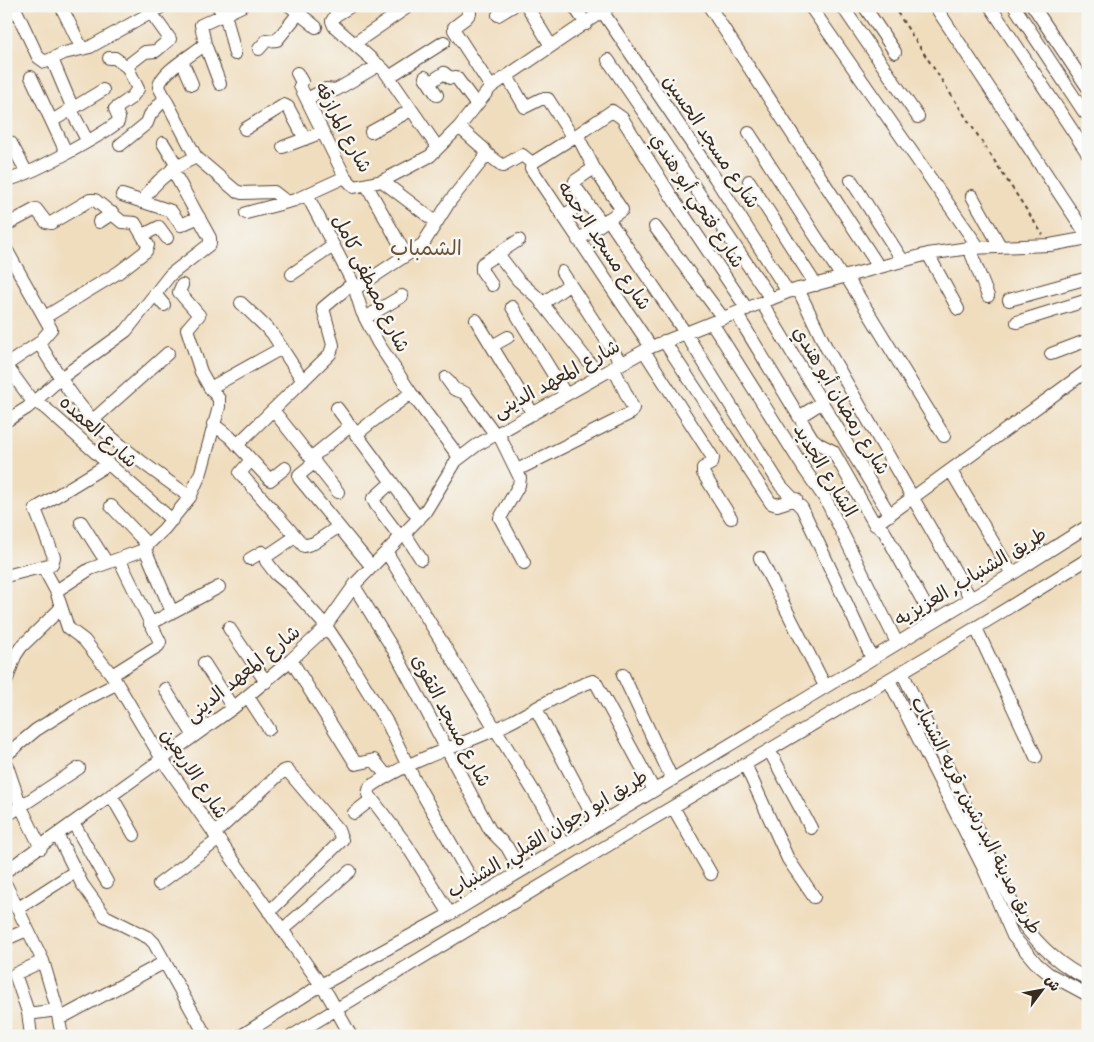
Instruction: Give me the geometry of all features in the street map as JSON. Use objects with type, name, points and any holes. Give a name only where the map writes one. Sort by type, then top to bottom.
[{"type":"street","points":[[14,6],[38,56],[48,60],[90,47],[158,10],[170,39],[156,51],[145,52],[127,67]]},
{"type":"street","points":[[61,6],[82,49]]},
{"type":"street","points":[[220,84],[205,44],[201,25],[221,10],[242,6]]},
{"type":"street","points":[[351,6],[334,11],[332,23],[390,77],[438,148]]},
{"type":"street","points":[[355,43],[409,6]]},
{"type":"street","points":[[466,6],[470,13],[469,16],[454,27],[454,30],[492,87]]},
{"type":"street","points":[[498,14],[513,6]]},
{"type":"street","points":[[527,6],[551,46]]},
{"type":"street","points":[[574,6],[586,24]]},
{"type":"street","points":[[708,6],[879,267]]},
{"type":"street","points":[[810,6],[974,248],[988,296]]},
{"type":"street","points":[[842,6],[918,117]]},
{"type":"street","points":[[864,6],[895,52]]},
{"type":"street","points":[[935,6],[1088,238]]},
{"type":"street","points":[[990,6],[1033,75],[1088,154]]},
{"type":"street","points":[[1014,6],[1084,112],[1088,114]]},
{"type":"street","points":[[1033,6],[1088,88]]},
{"type":"street","name":"شارع مسجد الحسين","points":[[367,186],[382,181],[420,162],[438,148],[459,127],[476,104],[492,87],[606,9],[715,178],[793,291],[971,599]]},
{"type":"street","points":[[221,10],[234,54]]},
{"type":"street","points":[[259,49],[266,41],[277,40],[294,10],[316,27]]},
{"type":"street","points":[[390,77],[444,42]]},
{"type":"street","points":[[205,44],[182,61],[159,84],[165,98],[196,157],[236,191],[242,193],[274,192],[287,202]]},
{"type":"street","points":[[6,180],[26,173],[118,122],[116,108],[131,98],[137,91],[136,84],[127,67],[115,58],[109,58]]},
{"type":"street","points":[[48,60],[87,140]]},
{"type":"street","name":"شارع رمضان أبو هندي","points":[[608,60],[767,301],[821,403],[890,516]]},
{"type":"street","points":[[182,61],[192,84]]},
{"type":"street","points":[[307,99],[326,89],[336,90],[379,65]]},
{"type":"street","name":"شارع المرازقه","points":[[297,73],[302,82],[300,86],[345,177],[354,187],[367,186]]},
{"type":"street","points":[[437,95],[427,80],[444,73],[450,78],[456,77],[476,104]]},
{"type":"street","points":[[507,76],[525,107],[541,99],[548,99],[622,208],[578,240]]},
{"type":"street","points":[[32,77],[66,152]]},
{"type":"street","points":[[52,121],[103,90]]},
{"type":"street","points":[[120,146],[147,123],[150,115],[165,98]]},
{"type":"street","points":[[245,129],[284,105],[288,107],[304,139]]},
{"type":"street","points":[[370,132],[412,110]]},
{"type":"street","name":"شارع فتحي أبو هندي","points":[[575,137],[607,113],[616,112],[622,118],[742,311],[799,417],[816,442],[833,451],[876,525],[884,531],[934,621]]},
{"type":"street","points":[[459,127],[503,166],[522,155],[532,163],[575,137]]},
{"type":"street","points":[[283,147],[323,132]]},
{"type":"street","points":[[750,133],[844,277],[944,436]]},
{"type":"street","points":[[6,140],[11,143],[26,173]]},
{"type":"street","points":[[6,421],[27,408],[61,378],[126,331],[175,270],[210,244],[210,238],[163,143]]},
{"type":"street","points":[[237,445],[333,349],[323,308],[354,286],[423,244],[436,222],[486,152]]},
{"type":"street","points":[[142,202],[159,180],[175,167],[196,157]]},
{"type":"street","name":"شارع مسجد الرحمه","points":[[532,163],[531,168],[647,349],[713,458],[712,463],[703,468],[703,473],[731,518]]},
{"type":"street","points":[[594,168],[574,183],[586,201],[605,221],[686,334],[780,486],[796,499],[802,508],[872,658]]},
{"type":"street","points":[[246,212],[307,195],[345,177]]},
{"type":"street","points":[[851,180],[903,261]]},
{"type":"street","points":[[382,181],[436,222]]},
{"type":"street","points":[[749,182],[816,284]]},
{"type":"street","points":[[367,186],[406,255]]},
{"type":"street","points":[[99,222],[108,209],[126,192],[142,202],[171,211],[181,225],[199,217]]},
{"type":"street","name":"شارع مصطفى كامل","points":[[307,195],[354,286],[365,318],[387,358],[460,457]]},
{"type":"street","points":[[972,196],[1000,246]]},
{"type":"street","points":[[6,225],[36,209],[49,223],[90,200],[98,201],[122,222],[135,223],[148,246],[146,251],[119,272],[45,317]]},
{"type":"street","points":[[563,216],[586,201]]},
{"type":"street","points":[[143,235],[159,227],[168,238]]},
{"type":"street","name":"الشارع الجديد","points":[[655,227],[718,320],[805,470],[826,500],[897,643]]},
{"type":"street","name":"شارع المعهد الدينى","points":[[6,871],[58,836],[111,795],[248,697],[291,660],[326,626],[354,586],[419,519],[460,457],[497,433],[647,349],[793,291],[928,254],[1000,246],[1050,245],[1088,238]]},
{"type":"street","points":[[492,285],[482,264],[519,240]]},
{"type":"street","points":[[292,274],[333,246]]},
{"type":"street","points":[[6,365],[39,343],[51,331],[45,317],[12,270],[7,250]]},
{"type":"street","points":[[498,254],[518,280],[542,304],[599,376]]},
{"type":"street","points":[[928,254],[958,309]]},
{"type":"street","points":[[517,470],[632,413],[633,408],[617,365],[562,272]]},
{"type":"street","points":[[1009,300],[1088,278]]},
{"type":"street","points":[[542,304],[570,284]]},
{"type":"street","points":[[56,591],[72,579],[146,547],[172,520],[190,497],[206,454],[219,399],[201,372],[187,329],[199,315],[179,292],[182,285]]},
{"type":"street","points":[[155,294],[164,305]]},
{"type":"street","points":[[365,318],[402,296]]},
{"type":"street","points":[[1017,322],[1088,300]]},
{"type":"street","points":[[241,303],[265,325],[303,381]]},
{"type":"street","points":[[512,307],[566,394]]},
{"type":"street","points":[[476,320],[533,414]]},
{"type":"street","points":[[492,346],[508,337]]},
{"type":"street","points":[[1050,354],[1088,340]]},
{"type":"street","points":[[664,342],[771,503],[777,506],[796,499]]},
{"type":"street","points":[[39,343],[61,378],[93,420],[140,462],[190,497]]},
{"type":"street","points":[[210,388],[282,348]]},
{"type":"street","points":[[93,420],[168,353]]},
{"type":"street","name":"شارع العمده","points":[[6,365],[33,401],[44,407],[107,465],[172,520]]},
{"type":"street","points":[[876,525],[1088,370]]},
{"type":"street","points":[[446,378],[454,389],[465,394],[497,433],[517,470],[520,478],[519,485],[500,518],[524,563]]},
{"type":"street","points":[[372,567],[299,478],[299,475],[313,460],[353,431],[384,415],[411,393]]},
{"type":"street","points":[[799,417],[821,403]]},
{"type":"street","points":[[337,408],[419,519]]},
{"type":"street","points":[[273,410],[338,492]]},
{"type":"street","points":[[213,424],[237,445],[270,480],[285,468]]},
{"type":"street","points":[[251,460],[240,472],[304,546],[308,546],[338,527]]},
{"type":"street","points":[[6,576],[52,564],[55,560],[35,509],[107,465]]},
{"type":"street","points":[[951,471],[1012,574]]},
{"type":"street","points":[[392,482],[374,499],[421,559]]},
{"type":"street","points":[[111,506],[146,547],[172,612]]},
{"type":"street","points":[[6,755],[36,730],[114,679],[160,644],[113,561],[81,522]]},
{"type":"street","name":"طريق الشنباب, العزيزيه","points":[[872,658],[1088,526]]},
{"type":"street","points":[[267,556],[295,537]]},
{"type":"street","points":[[250,559],[262,552],[267,556]]},
{"type":"street","points":[[386,553],[544,808],[563,844]]},
{"type":"street","points":[[267,556],[266,561],[276,574],[288,584],[326,626],[388,724],[408,766],[480,894]]},
{"type":"street","points":[[760,558],[825,686]]},
{"type":"street","points":[[889,680],[1088,559]]},
{"type":"street","name":"شارع الاربعين","points":[[42,567],[56,591],[68,628],[84,640],[114,679],[162,759],[329,998],[351,1036]]},
{"type":"street","name":"شارع مسجد التقوى","points":[[354,586],[396,654],[490,830],[507,847],[520,870]]},
{"type":"street","points":[[150,624],[219,587]]},
{"type":"street","points":[[6,682],[15,656],[21,647],[61,608]]},
{"type":"street","points":[[229,628],[266,682]]},
{"type":"street","points":[[976,628],[1036,757]]},
{"type":"street","name":"طريق ابو رجوان القبلي, الشنباب","points":[[292,1036],[329,998],[480,894],[872,658]]},
{"type":"street","points":[[291,660],[356,764],[374,760],[386,776]]},
{"type":"street","points":[[204,663],[233,708]]},
{"type":"street","name":"طريق مدينة البدرشين, قريه الشنباب","points":[[902,672],[1021,921],[1032,936],[1054,958],[1088,979]]},
{"type":"street","points":[[623,675],[672,779]]},
{"type":"street","name":"طريق ابو رجوان القبلي, الشنباب","points":[[241,1036],[329,998],[673,807],[889,680]]},
{"type":"street","name":"طريق مدينة البدرشين, قريه الشنباب","points":[[889,680],[983,867],[1013,936],[1036,963],[1049,974],[1088,995]]},
{"type":"street","points":[[450,914],[406,844],[372,799],[368,789],[386,776],[446,748],[495,730],[593,681],[596,683],[654,790]]},
{"type":"street","points":[[165,689],[194,736]]},
{"type":"street","points":[[248,697],[269,729]]},
{"type":"street","points":[[536,709],[597,824]]},
{"type":"street","points":[[769,750],[811,828]]},
{"type":"street","points":[[6,763],[21,807],[41,848]]},
{"type":"street","points":[[745,764],[788,860],[814,897]]},
{"type":"street","points":[[6,816],[79,768]]},
{"type":"street","points":[[159,884],[216,837],[283,771],[288,770],[338,830],[342,840],[269,912]]},
{"type":"street","points":[[111,795],[134,835]]},
{"type":"street","points":[[354,814],[372,799]]},
{"type":"street","points":[[673,807],[711,874]]},
{"type":"street","points":[[74,824],[107,882]]},
{"type":"street","points":[[58,836],[90,896],[105,916],[149,938],[165,962],[206,1036]]},
{"type":"street","points":[[17,909],[76,871]]},
{"type":"street","points":[[282,930],[350,872]]},
{"type":"street","points":[[6,885],[43,961],[62,1036]]},
{"type":"street","points":[[6,939],[28,930]]},
{"type":"street","points":[[31,1036],[28,1014],[15,974],[43,961]]},
{"type":"street","points":[[28,1014],[58,1015],[165,962]]},
{"type":"path","points":[[893,6],[1050,245]]},
{"type":"district","name":"الشمباب","points":[[426,248]]}]
